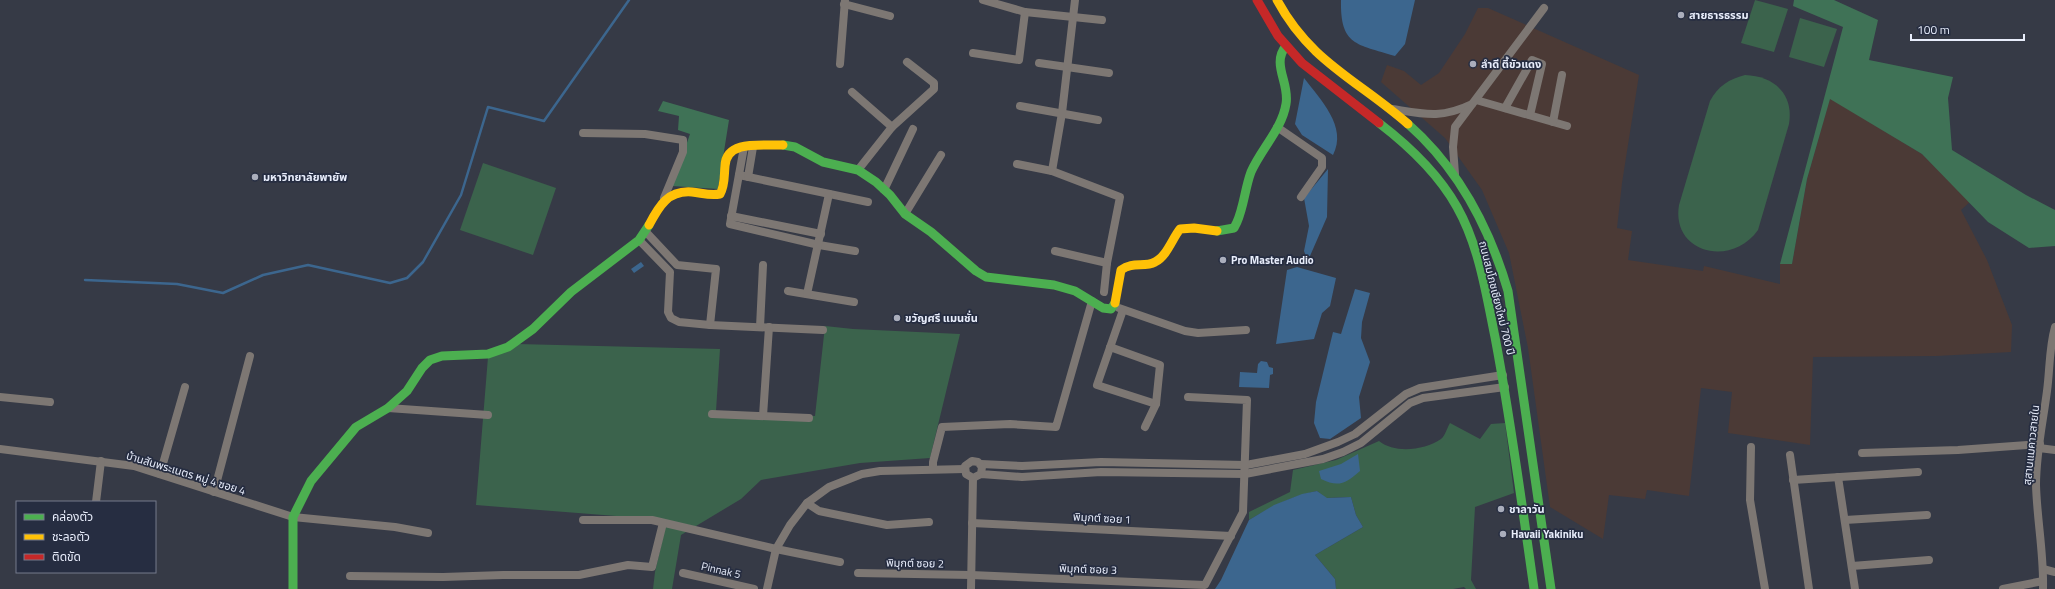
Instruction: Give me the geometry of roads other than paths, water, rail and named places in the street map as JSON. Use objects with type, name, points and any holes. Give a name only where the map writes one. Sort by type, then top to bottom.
[{"type":"street","points":[[983,0],[1025,12],[1102,20]]},
{"type":"street","points":[[1052,171],[1062,113],[1075,0]]},
{"type":"street","name":"ถนนสมโภชเชียงใหม่ 700 ปี","points":[[1257,0],[1265,16],[1286,46],[1315,74],[1391,131],[1424,163],[1446,189],[1460,213],[1475,250],[1503,375],[1534,589]]},
{"type":"street","name":"ถนนสมโภชเชียงใหม่ 700 ปี","points":[[1277,0],[1281,10],[1298,34],[1313,50],[1334,69],[1389,109],[1417,132],[1455,174],[1480,214],[1490,235],[1500,260],[1508,290],[1551,589]]},
{"type":"street","points":[[840,64],[845,2],[890,16]]},
{"type":"street","points":[[1455,174],[1453,147],[1455,127],[1544,8]]},
{"type":"street","points":[[972,53],[1019,60],[1025,12]]},
{"type":"street","points":[[1156,404],[1097,385],[1110,347],[1119,308],[1121,270],[1130,264],[1151,264],[1158,260],[1180,229],[1193,227],[1227,231],[1234,228],[1246,198],[1249,180],[1253,169],[1283,116],[1287,98],[1285,82],[1278,58],[1280,51],[1286,46]]},
{"type":"street","points":[[1505,108],[1532,60],[1542,64],[1530,115]]},
{"type":"street","points":[[858,170],[892,127],[934,89],[935,84],[907,62]]},
{"type":"street","points":[[1039,63],[1109,73]]},
{"type":"street","points":[[1553,122],[1562,75]]},
{"type":"street","points":[[852,92],[892,127]]},
{"type":"street","points":[[1389,109],[1428,115],[1454,112],[1474,102],[1505,108],[1567,126]]},
{"type":"street","points":[[1020,106],[1098,120]]},
{"type":"street","points":[[1277,127],[1322,158],[1322,167],[1301,197]]},
{"type":"street","points":[[884,190],[913,129]]},
{"type":"street","points":[[293,589],[293,517],[311,481],[356,427],[388,408],[407,391],[422,368],[430,360],[442,356],[500,352],[508,347],[533,329],[571,292],[639,240],[646,232],[658,206],[664,198],[683,152],[684,140],[645,134],[584,133]]},
{"type":"street","points":[[664,198],[673,193],[684,192],[715,195],[720,194],[723,189],[725,160],[729,153],[737,147],[795,147],[823,162],[858,170],[884,190],[905,214],[931,232],[976,271],[986,277],[1054,285],[1075,291],[1108,309],[1119,308],[1185,331],[1198,333],[1246,330]]},
{"type":"street","points":[[749,147],[739,175],[730,224],[819,246],[855,251]]},
{"type":"street","points":[[748,177],[749,147]]},
{"type":"street","points":[[905,214],[941,155]]},
{"type":"street","points":[[1017,164],[1052,171],[1120,197],[1107,263],[1104,292]]},
{"type":"street","points":[[739,175],[868,202]]},
{"type":"street","points":[[807,294],[819,246],[829,194]]},
{"type":"street","points":[[731,216],[821,234]]},
{"type":"street","points":[[646,232],[677,265],[716,269],[710,325]]},
{"type":"street","points":[[639,240],[670,272],[668,312],[671,318],[679,322],[710,325],[823,330]]},
{"type":"street","points":[[1055,251],[1107,263]]},
{"type":"street","points":[[760,327],[763,265]]},
{"type":"street","points":[[788,291],[854,302]]},
{"type":"street","points":[[933,469],[933,462],[942,427],[1010,424],[1056,426],[1092,301]]},
{"type":"street","points":[[763,416],[769,327]]},
{"type":"street","name":"สุสานแมคาวสายใน","points":[[2043,585],[2036,484],[2039,446],[2048,388],[2050,344],[2055,327]]},
{"type":"street","points":[[1110,347],[1160,366],[1156,404],[1145,428]]},
{"type":"street","points":[[214,492],[250,356]]},
{"type":"street","points":[[1503,375],[1420,388],[1406,394],[1355,434],[1320,450],[1246,465],[1100,462],[1022,466],[981,464],[972,461],[966,464],[965,469],[968,476],[1022,476],[1101,472],[1245,474],[1324,460],[1361,443],[1410,404],[1423,398],[1505,387]]},
{"type":"street","points":[[160,474],[185,387]]},
{"type":"street","points":[[0,397],[50,402]]},
{"type":"street","points":[[1188,397],[1247,400],[1246,465],[1243,512],[1230,536]]},
{"type":"street","points":[[388,408],[488,415]]},
{"type":"street","points":[[1383,412],[1389,420]]},
{"type":"street","points":[[712,414],[809,418]]},
{"type":"street","points":[[1862,453],[2039,446],[2055,450]]},
{"type":"street","points":[[1751,447],[1750,500],[1764,589]]},
{"type":"street","name":"บ้านสันพระเนตร หมู่ 4 ซอย 4","points":[[0,449],[134,466],[293,517],[387,526],[428,533]]},
{"type":"street","points":[[1790,455],[1809,589]]},
{"type":"street","points":[[96,501],[101,461]]},
{"type":"street","points":[[1154,463],[1154,473]]},
{"type":"street","points":[[971,589],[972,523],[977,476],[981,464]]},
{"type":"street","points":[[1067,464],[1067,474]]},
{"type":"street","points":[[768,589],[776,549],[790,525],[807,503],[829,486],[862,474],[880,471],[965,469]]},
{"type":"street","points":[[1793,480],[1918,472]]},
{"type":"street","points":[[1838,477],[1855,589]]},
{"type":"street","points":[[807,503],[819,511],[888,525],[929,522]]},
{"type":"street","points":[[1845,520],[1927,515]]},
{"type":"street","points":[[583,520],[652,520],[776,549],[840,562]]},
{"type":"street","points":[[350,576],[443,577],[579,575],[628,565],[652,567],[663,523]]},
{"type":"street","name":"พิมุกต์ ซอย 1","points":[[972,523],[1230,536]]},
{"type":"street","name":"พิมุกต์ ซอย 3","points":[[971,575],[1205,585],[1230,536]]},
{"type":"street","points":[[1852,566],[1929,560]]},
{"type":"street","points":[[2043,570],[2055,572]]},
{"type":"street","name":"Pinnak 5","points":[[683,573],[754,589]]},
{"type":"street","name":"พิมุกต์ ซอย 2","points":[[858,573],[971,575]]},
{"type":"street","points":[[2003,589],[2043,585]]},
{"type":"water","points":[[1341,0],[1415,0],[1405,44],[1395,56],[1370,49],[1353,41],[1348,35],[1344,26],[1341,15]]},
{"type":"water","points":[[1304,78],[1324,104],[1335,124],[1337,145],[1333,155],[1302,135],[1295,124]]},
{"type":"water","points":[[1328,169],[1327,217],[1310,256],[1306,256],[1304,251],[1309,226],[1304,198]]},
{"type":"water","points":[[641,262],[644,266],[634,273],[631,269]]},
{"type":"water","points":[[1297,267],[1336,278],[1330,306],[1322,313],[1314,339],[1276,344],[1287,270]]},
{"type":"water","points":[[1355,289],[1370,293],[1362,322],[1361,338],[1370,362],[1359,397],[1361,418],[1330,439],[1320,438],[1314,423],[1316,402],[1333,332],[1341,334]]},
{"type":"water","points":[[1261,361],[1267,362],[1269,367],[1273,368],[1273,374],[1270,375],[1269,388],[1239,387],[1240,372],[1257,373],[1258,364]]},
{"type":"water","points":[[1358,454],[1360,471],[1351,479],[1338,484],[1321,479],[1319,471],[1341,464]]},
{"type":"water","points":[[1317,491],[1327,498],[1351,497],[1356,515],[1363,527],[1315,555],[1335,579],[1336,589],[1215,589],[1221,580],[1249,520],[1274,505],[1302,494]]},
{"type":"waterway","points":[[85,280],[177,284],[223,293],[263,275],[308,265],[390,283],[407,278],[423,262],[461,195],[488,107],[544,121],[629,0]]},
{"type":"place","name":"สายธารธรรม","points":[[1681,15]]},
{"type":"place","name":"ลำดี ตี้ขัวแดง","points":[[1473,64]]},
{"type":"place","name":"มหาวิทยาลัยพายัพ","points":[[255,177]]},
{"type":"place","name":"Pro Master Audio","points":[[1223,260]]},
{"type":"place","name":"ขวัญศรี แมนชั่น","points":[[897,318]]},
{"type":"place","name":"ชาลาวัน","points":[[1501,509]]},
{"type":"place","name":"Havaii Yakiniku","points":[[1503,534]]}]
